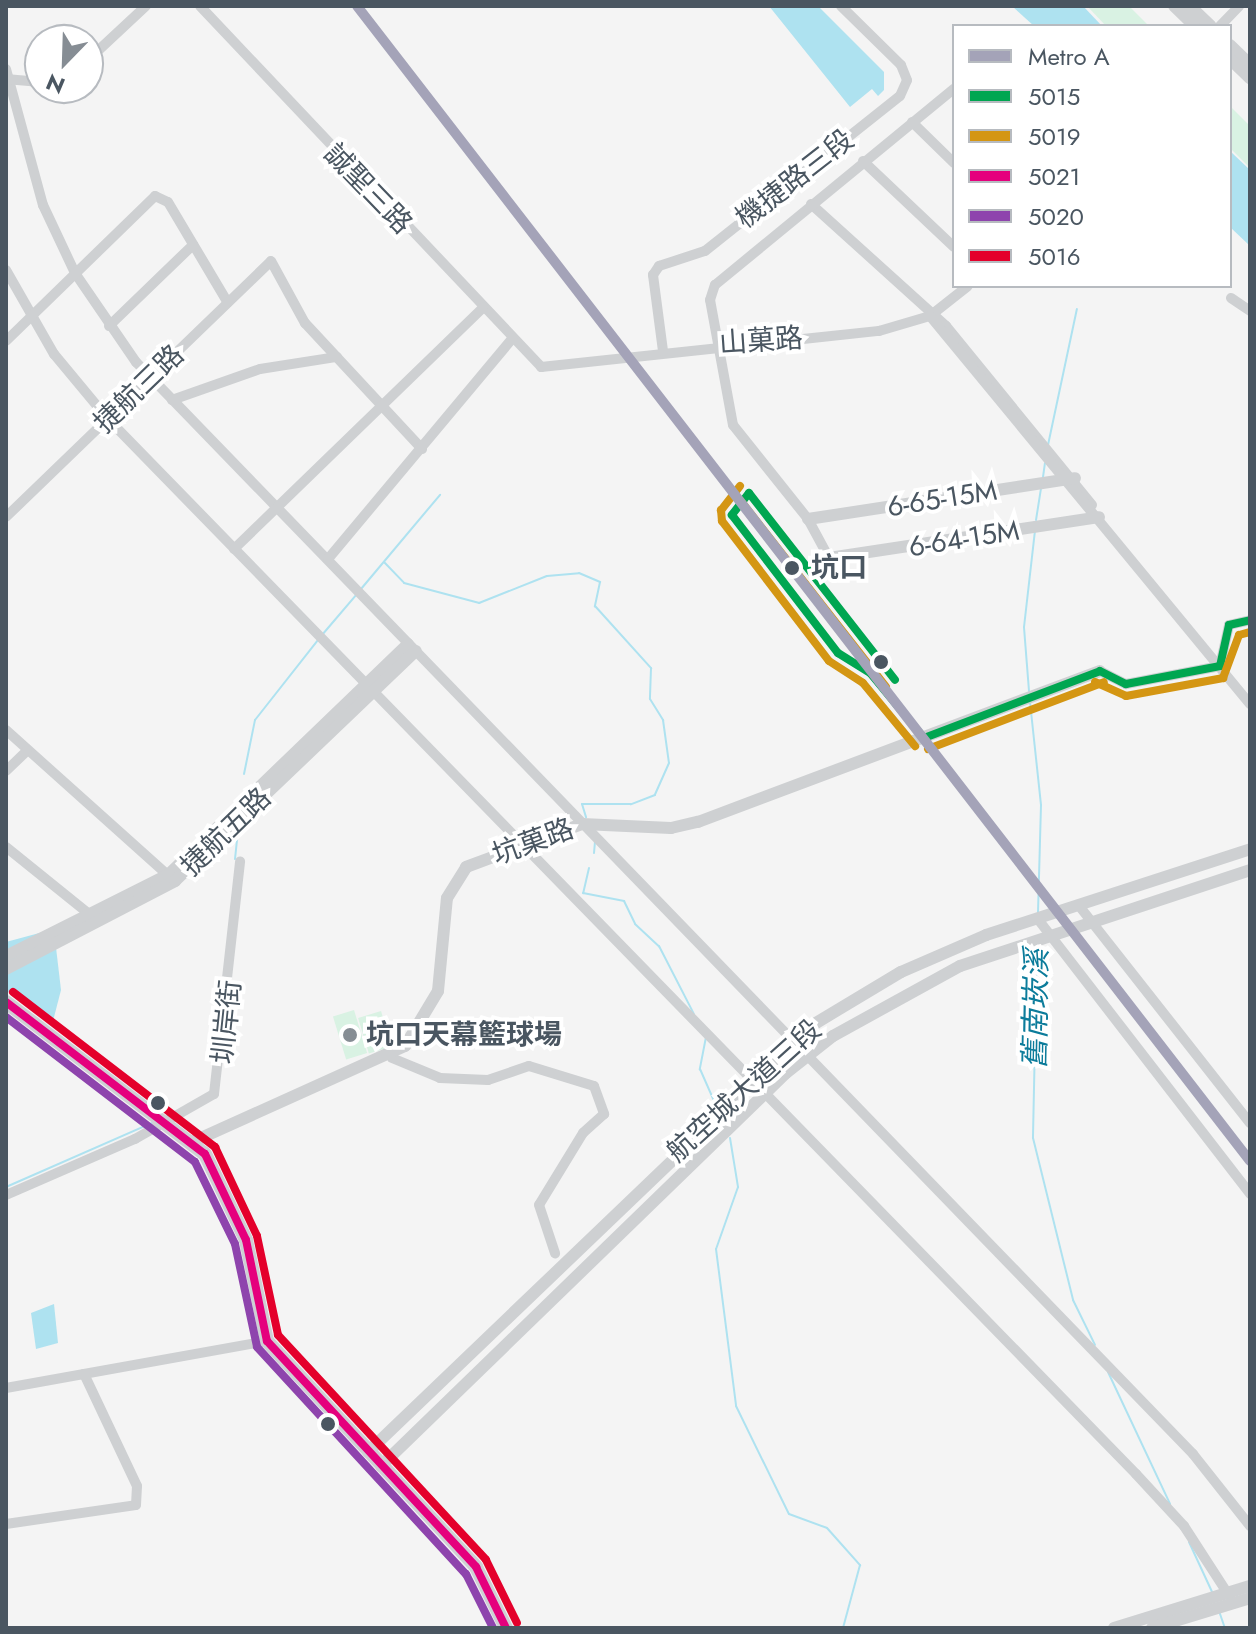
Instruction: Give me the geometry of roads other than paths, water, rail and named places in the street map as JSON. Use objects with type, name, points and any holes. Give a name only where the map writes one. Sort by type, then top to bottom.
[{"type":"main road","points":[[6,1002],[192,1142],[231,1197],[267,1341],[488,1581],[506,1628]]},
{"type":"street","points":[[104,45],[146,6]]},
{"type":"street","name":"誠聖三路","points":[[200,6],[541,367]]},
{"type":"street","name":"機捷路三段","points":[[663,351],[653,275],[659,266],[705,251],[900,96],[907,80],[901,65],[841,6]]},
{"type":"street","points":[[1174,6],[1193,24]]},
{"type":"street","points":[[1190,6],[1209,24]]},
{"type":"street","points":[[1222,24],[1239,6]]},
{"type":"street","points":[[1232,47],[1250,64]]},
{"type":"street","points":[[1232,61],[1250,78]]},
{"type":"street","points":[[6,69],[27,162],[75,273],[109,326],[151,378],[1193,1454],[1250,1526]]},
{"type":"street","points":[[829,558],[808,519],[733,425],[710,300],[715,285],[952,91]]},
{"type":"street","points":[[912,122],[952,161]]},
{"type":"street","points":[[863,161],[952,245]]},
{"type":"street","points":[[6,341],[155,196],[168,202],[228,303]]},
{"type":"street","points":[[811,204],[930,316],[1075,478],[1099,517]]},
{"type":"street","points":[[109,326],[193,245]]},
{"type":"street","name":"捷航三路","points":[[6,517],[271,261],[305,323],[337,357]]},
{"type":"street","points":[[6,270],[31,317],[108,419],[1163,1502],[1230,1599]]},
{"type":"street","name":"山菓路","points":[[541,367],[719,343],[844,338],[930,316],[965,288]]},
{"type":"street","points":[[1231,298],[1250,311]]},
{"type":"street","points":[[234,549],[483,308]]},
{"type":"street","points":[[930,316],[1062,481],[1099,517],[1250,704]]},
{"type":"street","points":[[328,559],[512,339]]},
{"type":"street","points":[[172,400],[260,369],[337,357],[422,449]]},
{"type":"street","name":"6-65-15M","points":[[808,519],[1075,478]]},
{"type":"street","name":"6-64-15M","points":[[829,558],[1099,517]]},
{"type":"street","points":[[1220,666],[1229,625],[1250,620]]},
{"type":"street","name":"捷航五路","points":[[6,969],[171,878],[412,648]]},
{"type":"street","points":[[1100,671],[1126,684],[1220,666]]},
{"type":"street","name":"坑菓路","points":[[392,1058],[438,991],[453,879],[523,844],[582,824],[671,828],[698,822],[1016,706],[1100,671]]},
{"type":"street","points":[[6,730],[171,878]]},
{"type":"street","points":[[6,771],[27,751]]},
{"type":"street","points":[[6,847],[89,914]]},
{"type":"street","name":"航空城大道三段","points":[[368,1452],[749,1080],[793,1041],[901,972],[1037,918],[1080,907],[1250,849]]},
{"type":"street","name":"圳岸街","points":[[6,1195],[207,1101],[221,1077],[240,861]]},
{"type":"street","name":"航空城大道三段","points":[[381,1466],[807,1055],[915,988],[1051,935],[1250,870]]},
{"type":"street","name":"捷航五路","points":[[6,956],[89,914],[171,878]]},
{"type":"street","points":[[1080,907],[1095,920],[1250,1123]]},
{"type":"street","points":[[1037,918],[1250,1194]]},
{"type":"street","points":[[192,1142],[392,1058],[440,1078],[488,1080],[529,1066],[594,1086],[604,1114],[583,1133],[539,1205],[555,1253]]},
{"type":"street","points":[[6,1388],[267,1341]]},
{"type":"street","points":[[6,1524],[136,1505],[137,1486],[84,1374]]},
{"type":"street","points":[[1152,1628],[1230,1599],[1250,1586]]},
{"type":"street","points":[[1114,1628],[1230,1599],[1250,1598]]},
{"type":"water","points":[[769,6],[818,6],[884,72],[884,90],[878,96],[872,89],[850,107]]},
{"type":"water","points":[[1012,6],[1083,6],[1100,24],[1032,24]]},
{"type":"water","points":[[1232,153],[1250,170],[1250,246],[1232,229]]},
{"type":"water","points":[[43,932],[55,939],[61,990],[52,1025],[6,990],[6,942]]},
{"type":"water","points":[[54,1304],[58,1343],[36,1349],[31,1313]]},
{"type":"waterway","name":"舊南崁溪","points":[[1048,445],[1077,309]]},
{"type":"waterway","name":"舊南崁溪","points":[[1043,477],[1045,463]]},
{"type":"waterway","name":"舊南崁溪","points":[[1036,520],[1041,487]]},
{"type":"waterway","points":[[361,589],[440,495]]},
{"type":"waterway","name":"舊南崁溪","points":[[1029,691],[1024,627],[1035,530]]},
{"type":"waterway","points":[[384,562],[404,583],[479,603],[547,576],[579,573],[600,582],[595,606],[651,668],[650,699],[663,720],[669,763],[655,795],[631,804],[582,804],[586,817]]},
{"type":"waterway","points":[[322,635],[357,594]]},
{"type":"waterway","points":[[244,774],[255,720],[318,640]]},
{"type":"waterway","name":"舊南崁溪","points":[[1030,702],[1041,805],[1038,915]]},
{"type":"waterway","points":[[235,859],[238,832]]},
{"type":"waterway","points":[[594,853],[595,841]]},
{"type":"waterway","points":[[589,868],[583,893],[624,901],[635,924],[659,946],[694,1014]]},
{"type":"waterway","name":"舊南崁溪","points":[[1037,945],[1033,1138],[1073,1300],[1095,1345]]},
{"type":"waterway","points":[[706,1037],[700,1069],[718,1110]]},
{"type":"waterway","points":[[6,1187],[154,1122]]},
{"type":"waterway","points":[[730,1138],[738,1187],[716,1249],[736,1406],[789,1514],[827,1528],[860,1565],[843,1628]]},
{"type":"waterway","name":"舊南崁溪","points":[[1108,1372],[1170,1504]]},
{"type":"waterway","name":"舊南崁溪","points":[[1189,1542],[1213,1594]]},
{"type":"waterway","name":"舊南崁溪","points":[[1219,1611],[1225,1628]]},
{"type":"metro line","name":"A","points":[[357,6],[1250,1161]]},
{"type":"place","name":"坑口","points":[[792,568]]},
{"type":"place","name":"坑口天幕籃球場","points":[[350,1035]]}]
